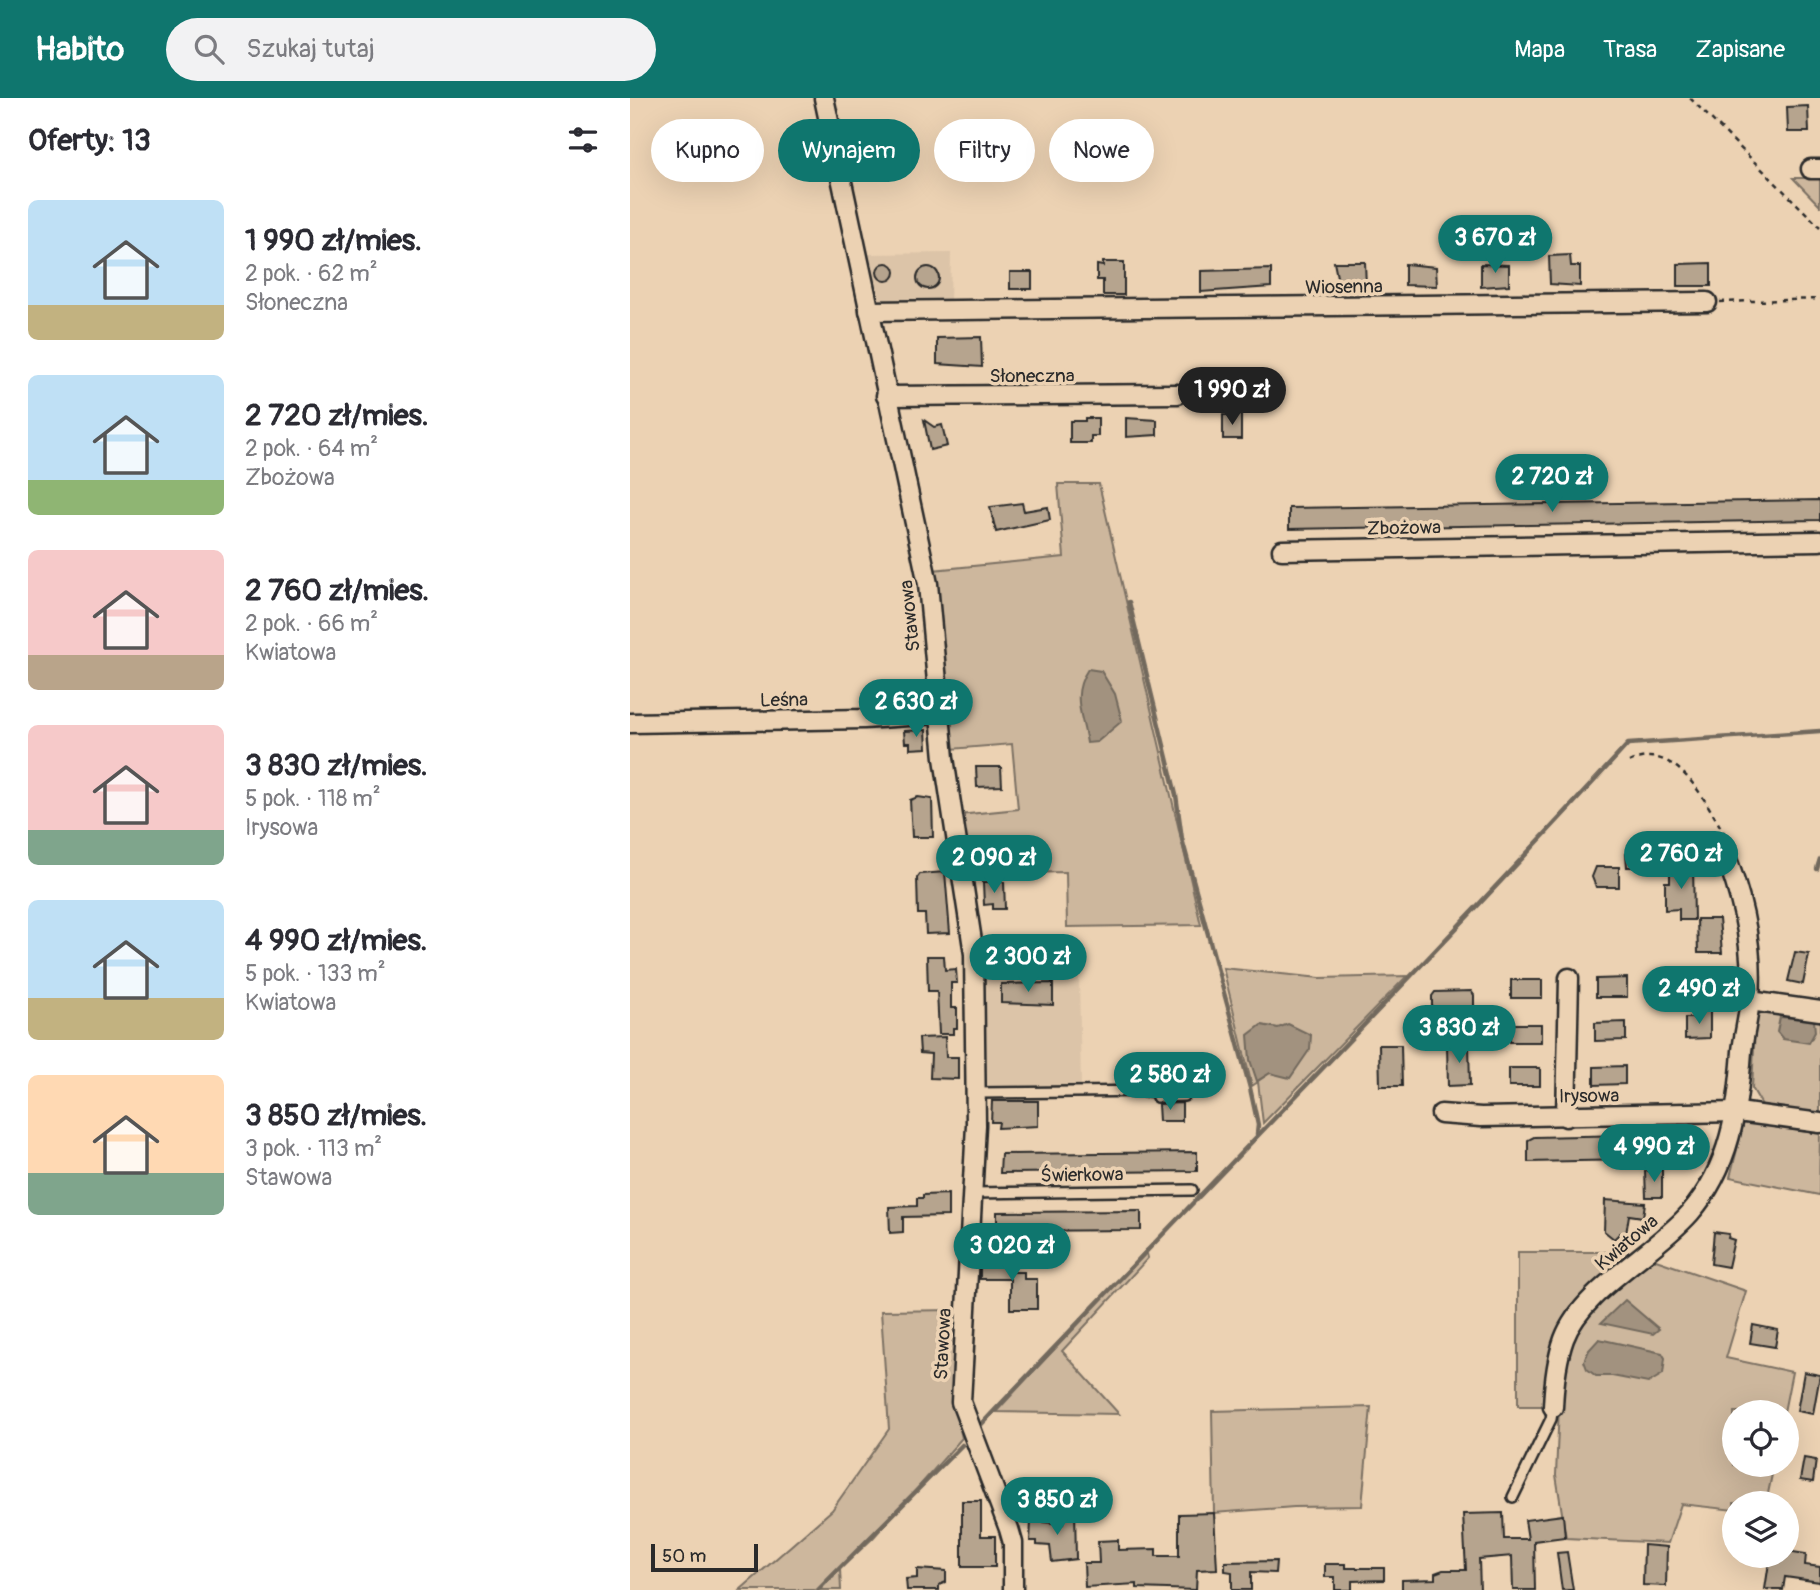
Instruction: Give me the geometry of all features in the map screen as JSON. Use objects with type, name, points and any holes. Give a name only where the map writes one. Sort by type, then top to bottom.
[{"type":"street","name":"Stawowa","points":[[824,98],[928,584],[939,714],[974,954],[976,1093],[961,1402],[1009,1528],[1013,1543],[1013,1590]]},
{"type":"street","name":"Wiosenna","points":[[869,310],[1707,302]]},
{"type":"street","name":"Słoneczna","points":[[886,396],[1178,394]]},
{"type":"street","name":"Zbożowa","points":[[1282,550],[1820,541]]},
{"type":"street","name":"Leśna","points":[[630,723],[864,719],[939,714]]},
{"type":"street","name":"Kwiatowa","points":[[1553,1407],[1559,1357],[1571,1324],[1598,1293],[1663,1240],[1712,1185],[1738,1112],[1752,964],[1747,924],[1723,849]]},
{"type":"street","points":[[1566,1117],[1569,978]]},
{"type":"street","points":[[1750,1002],[1820,1011]]},
{"type":"street","points":[[1738,1112],[1758,1112],[1820,1123]]},
{"type":"street","name":"Irysowa","points":[[1441,1114],[1566,1117],[1738,1112]]},
{"type":"lane","points":[[976,1093],[1155,1091],[1157,1097],[1184,1096]]},
{"type":"lane","name":"Świerkowa","points":[[972,1193],[1192,1190]]},
{"type":"lane","points":[[1513,1497],[1551,1419],[1553,1407]]},
{"type":"path","points":[[1690,98],[1820,227]]},
{"type":"path","points":[[1707,302],[1820,299]]},
{"type":"path","points":[[1629,761],[1640,756],[1653,756],[1684,773],[1725,835],[1723,849]]},
{"type":"shaded area","points":[[1793,178],[1820,178],[1820,206]]},
{"type":"shaded area","points":[[951,253],[950,305],[877,307],[866,254]]},
{"type":"shaded area","points":[[1058,484],[1099,484],[1201,925],[1067,927],[1066,872],[969,874],[959,815],[1018,809],[1012,744],[951,749],[933,570],[1064,557]]},
{"type":"shaded area","points":[[1088,669],[1101,671],[1115,694],[1122,721],[1097,742],[1087,743],[1079,697]]},
{"type":"shaded area","points":[[1223,968],[1320,978],[1407,976],[1263,1123],[1258,1082],[1252,1086]],"holes":[[[1262,1025],[1278,1028],[1278,1073],[1270,1073],[1258,1081]]]},
{"type":"shaded area","points":[[1079,975],[1081,1087],[982,1088],[984,976]]},
{"type":"shaded area","points":[[1756,1008],[1820,1016],[1820,1116],[1762,1105],[1752,1088]]},
{"type":"shaded area","points":[[1780,1017],[1814,1020],[1815,1032],[1809,1043],[1783,1039],[1777,1032]]},
{"type":"shaded area","points":[[1288,1024],[1311,1035],[1310,1049],[1290,1078],[1270,1073],[1257,1081],[1250,1060],[1248,1035],[1261,1025],[1278,1028]]},
{"type":"shaded area","points":[[1744,1122],[1820,1134],[1819,1195],[1730,1177]]},
{"type":"shaded area","points":[[1146,1250],[1148,1258],[1062,1351],[1119,1414],[996,1412]]},
{"type":"shaded area","points":[[1518,1252],[1634,1252],[1596,1285],[1562,1324],[1546,1406],[1518,1406]]},
{"type":"shaded area","points":[[1653,1259],[1746,1291],[1726,1358],[1792,1372],[1786,1400],[1722,1400],[1722,1477],[1771,1477],[1769,1491],[1722,1491],[1722,1509],[1681,1504],[1668,1543],[1566,1538],[1556,1475],[1559,1406],[1567,1348],[1604,1295]]},
{"type":"shaded area","points":[[1625,1300],[1659,1329],[1653,1334],[1601,1323]]},
{"type":"shaded area","points":[[956,1310],[952,1395],[962,1438],[873,1538],[840,1569],[841,1590],[740,1590],[832,1510],[889,1429],[881,1311]]},
{"type":"shaded area","points":[[1599,1339],[1662,1353],[1665,1358],[1663,1374],[1648,1383],[1612,1376],[1596,1376],[1587,1369],[1584,1361]]},
{"type":"shaded area","points":[[1371,1407],[1362,1506],[1294,1507],[1214,1513],[1212,1411]]},
{"type":"building","points":[[1808,106],[1809,132],[1788,132],[1787,107]]},
{"type":"building","points":[[1570,255],[1571,266],[1580,266],[1580,286],[1550,284],[1549,256]]},
{"type":"building","points":[[1103,262],[1124,262],[1124,295],[1103,295],[1103,280],[1097,280],[1097,265],[1103,266]]},
{"type":"building","points":[[1334,262],[1365,262],[1366,287],[1352,287],[1352,282],[1338,282]]},
{"type":"building","points":[[886,263],[892,266],[895,272],[892,278],[886,281],[880,278],[877,272],[880,266]]},
{"type":"building","points":[[1711,263],[1711,286],[1678,286],[1678,264]]},
{"type":"building","points":[[1405,264],[1436,267],[1437,286],[1405,285]]},
{"type":"building","points":[[1481,264],[1509,265],[1509,285],[1481,287]]},
{"type":"building","points":[[924,267],[932,267],[939,274],[939,282],[932,289],[924,289],[917,282],[917,274]]},
{"type":"building","points":[[1271,269],[1271,287],[1201,292],[1201,271]]},
{"type":"building","points":[[1010,272],[1032,272],[1032,289],[1010,289]]},
{"type":"building","points":[[981,337],[982,367],[937,364],[937,338]]},
{"type":"building","points":[[1223,415],[1241,415],[1241,439],[1223,439]]},
{"type":"building","points":[[1085,418],[1098,418],[1098,436],[1091,436],[1091,443],[1070,443],[1070,421],[1085,421]]},
{"type":"building","points":[[1126,418],[1157,420],[1157,435],[1126,437]]},
{"type":"building","points":[[924,420],[934,427],[942,425],[947,446],[930,450]]},
{"type":"building","points":[[1820,500],[1820,520],[1289,529],[1289,508]]},
{"type":"building","points":[[1022,503],[1024,511],[1048,507],[1050,520],[996,532],[990,507]]},
{"type":"building","points":[[926,730],[927,748],[910,749],[910,743],[905,743],[904,731]]},
{"type":"building","points":[[976,767],[1001,767],[1002,786],[977,787]]},
{"type":"building","points":[[918,797],[932,799],[933,837],[912,837],[910,800]]},
{"type":"building","points":[[1626,854],[1640,854],[1639,867],[1627,867]]},
{"type":"building","points":[[1670,864],[1693,864],[1694,920],[1679,920],[1679,909],[1665,910],[1665,882],[1670,882]]},
{"type":"building","points":[[1596,867],[1619,867],[1619,887],[1596,887],[1592,877]]},
{"type":"building","points":[[945,872],[950,933],[926,934],[925,914],[918,914],[917,878],[920,874]]},
{"type":"building","points":[[983,882],[1004,882],[1005,909],[993,909],[993,904],[984,905]]},
{"type":"building","points":[[1697,919],[1719,919],[1722,953],[1698,953]]},
{"type":"building","points":[[1795,952],[1809,954],[1803,984],[1788,981]]},
{"type":"building","points":[[927,956],[944,956],[945,970],[956,969],[957,983],[951,983],[951,1008],[957,1008],[957,1028],[953,1028],[953,1034],[939,1034],[937,991],[928,991]]},
{"type":"building","points":[[1627,978],[1627,997],[1596,997],[1596,979]]},
{"type":"building","points":[[1701,978],[1720,979],[1720,997],[1701,998]]},
{"type":"building","points":[[1511,980],[1542,980],[1542,998],[1511,998]]},
{"type":"building","points":[[1053,983],[1053,1005],[1001,1003],[1001,984]]},
{"type":"building","points":[[1471,991],[1474,995],[1474,1012],[1432,1012],[1432,996],[1435,992]]},
{"type":"building","points":[[1710,1004],[1710,1038],[1685,1039],[1685,1018],[1694,1018]]},
{"type":"building","points":[[1626,1022],[1626,1040],[1595,1041],[1595,1023]]},
{"type":"building","points":[[1510,1024],[1541,1024],[1541,1042],[1510,1042]]},
{"type":"building","points":[[945,1037],[946,1057],[958,1057],[958,1079],[930,1078],[931,1054],[920,1053],[919,1038]]},
{"type":"building","points":[[1469,1044],[1470,1085],[1448,1086],[1447,1045]]},
{"type":"building","points":[[1379,1045],[1401,1045],[1402,1086],[1380,1086]]},
{"type":"building","points":[[1625,1066],[1625,1084],[1594,1085],[1594,1067]]},
{"type":"building","points":[[1509,1068],[1540,1068],[1540,1086],[1509,1086]]},
{"type":"building","points":[[992,1101],[1038,1101],[1038,1126],[998,1128],[999,1122],[991,1122]]},
{"type":"building","points":[[1182,1103],[1182,1121],[1159,1121],[1158,1104]]},
{"type":"building","points":[[1629,1135],[1630,1160],[1528,1162],[1528,1140],[1534,1137]]},
{"type":"building","points":[[1658,1139],[1681,1139],[1684,1163],[1658,1163]]},
{"type":"building","points":[[1197,1152],[1197,1171],[1000,1173],[1001,1154]]},
{"type":"building","points":[[1662,1170],[1662,1197],[1646,1197],[1645,1171]]},
{"type":"building","points":[[948,1194],[948,1216],[903,1217],[903,1232],[890,1233],[889,1207],[917,1206],[917,1198],[923,1198],[923,1195]]},
{"type":"building","points":[[1605,1200],[1645,1203],[1643,1217],[1629,1215],[1626,1234],[1620,1233],[1614,1239],[1604,1231]]},
{"type":"building","points":[[1141,1211],[1141,1230],[997,1231],[997,1212]]},
{"type":"building","points":[[1714,1232],[1729,1234],[1728,1238],[1734,1240],[1728,1267],[1711,1264]]},
{"type":"building","points":[[980,1260],[1013,1260],[1013,1272],[1024,1272],[1024,1279],[1037,1279],[1037,1309],[1010,1309],[1010,1279],[980,1279]]},
{"type":"building","points":[[1753,1325],[1778,1330],[1775,1347],[1750,1343]]},
{"type":"building","points":[[1804,1372],[1820,1375],[1813,1414],[1799,1411]]},
{"type":"building","points":[[1804,1458],[1816,1460],[1813,1482],[1800,1480]]},
{"type":"building","points":[[962,1501],[981,1501],[981,1536],[995,1536],[995,1567],[962,1567]]},
{"type":"building","points":[[1064,1509],[1075,1509],[1076,1559],[1052,1562],[1050,1546],[1037,1545],[1037,1541],[1030,1541],[1031,1521],[1063,1524]]},
{"type":"building","points":[[1214,1513],[1217,1569],[1197,1570],[1196,1590],[1137,1588],[1137,1584],[1085,1587],[1084,1563],[1099,1563],[1098,1541],[1118,1540],[1118,1550],[1156,1549],[1156,1556],[1179,1556],[1179,1514]]},
{"type":"building","points":[[1503,1513],[1504,1539],[1528,1539],[1525,1520],[1563,1515],[1565,1537],[1534,1541],[1535,1590],[1513,1590],[1512,1556],[1479,1559],[1480,1590],[1402,1590],[1402,1580],[1435,1579],[1435,1573],[1443,1570],[1466,1570],[1463,1514]]},
{"type":"building","points":[[1644,1545],[1667,1547],[1666,1586],[1643,1585]]},
{"type":"building","points":[[1567,1552],[1573,1590],[1562,1590],[1557,1553]]},
{"type":"building","points":[[1799,1553],[1806,1554],[1805,1565],[1820,1567],[1820,1582],[1785,1577],[1783,1590],[1765,1589],[1768,1568],[1799,1568]]},
{"type":"building","points":[[1276,1561],[1275,1573],[1251,1572],[1251,1590],[1232,1590],[1232,1572],[1225,1571],[1225,1562]]},
{"type":"building","points":[[1325,1564],[1346,1564],[1346,1568],[1384,1568],[1384,1580],[1352,1581],[1352,1590],[1335,1590],[1335,1577],[1325,1577]]},
{"type":"building","points":[[917,1569],[946,1571],[946,1582],[939,1585],[939,1590],[907,1590],[906,1579],[917,1578]]},
{"type":"waterway","points":[[1129,602],[1176,795],[1182,839],[1250,1088],[1258,1125],[1257,1134]]},
{"type":"waterway","points":[[978,1428],[1467,917],[1628,744],[1820,731]]},
{"type":"waterway","points":[[1817,869],[1820,859]]},
{"type":"waterway","points":[[818,1590],[962,1445]]}]
